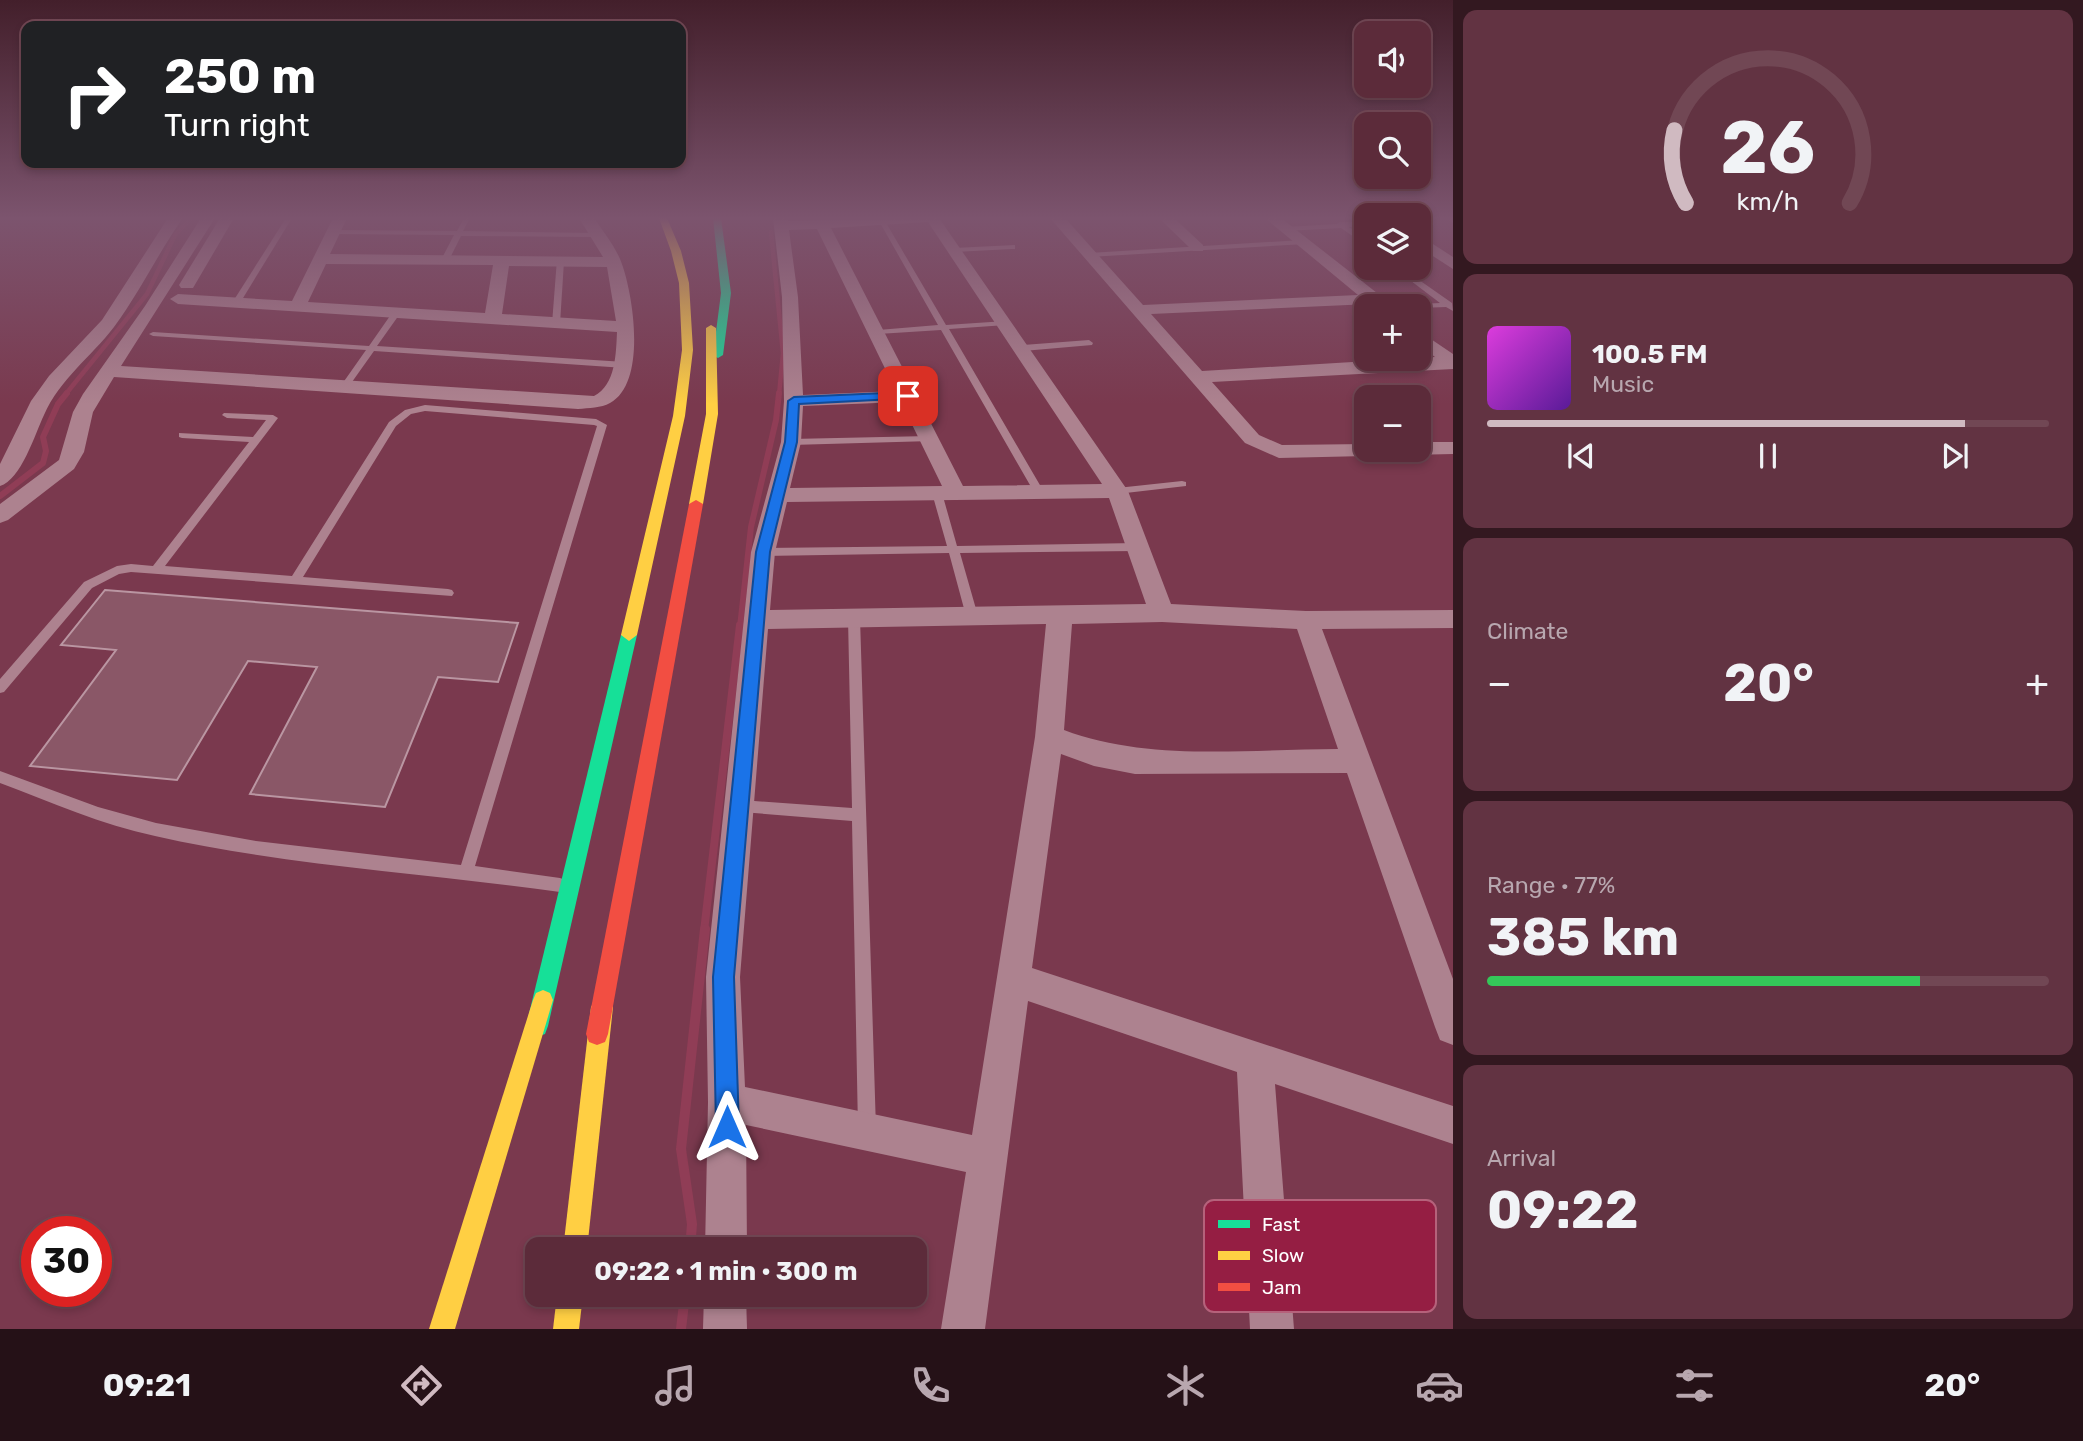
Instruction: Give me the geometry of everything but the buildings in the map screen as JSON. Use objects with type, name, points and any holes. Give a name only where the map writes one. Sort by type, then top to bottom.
[{"type":"main road","points":[[500,1198],[568,887],[687,384],[690,332],[683,280]]},
{"type":"main road","points":[[560,1236],[663,693],[715,390],[726,293],[724,280]]},
{"type":"main road","points":[[709,292],[715,390]]},
{"type":"main road","points":[[442,1329],[543,1000]]},
{"type":"main road","points":[[576,1237],[602,1007]]},
{"type":"main road","points":[[566,1329],[569,1307]]},
{"type":"street","points":[[0,479],[15,462],[26,427],[48,389],[114,315],[134,280]]},
{"type":"street","points":[[0,515],[67,464],[74,452],[83,412],[170,280]]},
{"type":"street","points":[[128,371],[189,280]]},
{"type":"street","points":[[297,308],[310,280]]},
{"type":"street","points":[[492,320],[499,280]]},
{"type":"street","points":[[109,370],[591,402],[611,394],[625,365],[626,327],[617,280]]},
{"type":"street","points":[[726,1237],[727,1102],[723,977],[763,552],[791,442],[794,401],[788,280]]},
{"type":"street","points":[[851,280],[929,439],[946,493]]},
{"type":"street","points":[[975,280],[1116,491],[1162,612]]},
{"type":"street","points":[[1110,280],[1252,439],[1279,452],[1453,448]]},
{"type":"street","points":[[1350,280],[1368,294]]},
{"type":"street","points":[[178,299],[395,315],[626,327]]},
{"type":"street","points":[[1136,310],[1354,303]]},
{"type":"street","points":[[1431,345],[1452,362]]},
{"type":"street","points":[[1197,377],[1452,362]]},
{"type":"street","points":[[794,401],[908,396]]},
{"type":"street","points":[[776,495],[1116,491]]},
{"type":"street","points":[[757,620],[1162,612],[1306,620],[1453,620]]},
{"type":"street","points":[[963,1329],[1049,737],[1059,614]]},
{"type":"street","points":[[1306,620],[1453,1027]]},
{"type":"street","points":[[1049,737],[1094,754],[1135,762],[1356,761]]},
{"type":"street","points":[[1013,979],[1453,1125]]},
{"type":"street","points":[[1255,1059],[1264,1200]]},
{"type":"street","points":[[727,1102],[986,1157]]},
{"type":"street","points":[[725,1307],[725,1329]]},
{"type":"lane","points":[[236,303],[250,280]]},
{"type":"lane","points":[[556,324],[559,280]]},
{"type":"lane","points":[[916,280],[1038,492]]},
{"type":"lane","points":[[1415,280],[1451,306]]},
{"type":"lane","points":[[1431,306],[1451,306]]},
{"type":"lane","points":[[344,387],[395,315]]},
{"type":"lane","points":[[878,332],[1006,323]]},
{"type":"lane","points":[[153,334],[625,365]]},
{"type":"lane","points":[[1023,348],[1089,343]]},
{"type":"lane","points":[[295,580],[392,424],[408,412],[425,408],[597,422],[602,425],[466,871]]},
{"type":"lane","points":[[156,570],[273,418],[227,415]]},
{"type":"lane","points":[[182,435],[256,440]]},
{"type":"lane","points":[[791,442],[929,439]]},
{"type":"lane","points":[[1116,491],[1182,484]]},
{"type":"lane","points":[[946,493],[953,550],[972,616]]},
{"type":"lane","points":[[763,552],[1137,547]]},
{"type":"lane","points":[[0,688],[88,585],[117,570],[131,568],[448,593]]},
{"type":"lane","points":[[853,618],[867,1132]]},
{"type":"lane","points":[[0,778],[153,830],[329,859],[466,871],[568,887]]},
{"type":"lane","points":[[741,806],[859,815]]},
{"type":"waterway","points":[[65,395],[147,294],[154,280]]},
{"type":"waterway","points":[[776,280],[783,353],[779,395]]},
{"type":"waterway","points":[[0,496],[43,463],[46,451],[43,437],[58,404],[67,393]]},
{"type":"waterway","points":[[740,627],[751,527],[776,420],[779,393]]},
{"type":"waterway","points":[[704,931],[740,625]]},
{"type":"waterway","points":[[691,1237],[692,1224],[681,1149],[705,929]]},
{"type":"waterway","points":[[681,1329],[684,1307]]},
{"type":"traffic: fast","points":[[718,355],[726,293],[724,280]]},
{"type":"traffic: fast","points":[[537,1026],[629,635]]},
{"type":"traffic: slow","points":[[629,635],[679,416],[687,350],[683,280]]},
{"type":"traffic: slow","points":[[696,504],[712,414],[711,328]]},
{"type":"traffic: slow","points":[[442,1329],[543,1000]]},
{"type":"traffic: slow","points":[[576,1237],[602,1007]]},
{"type":"traffic: slow","points":[[566,1329],[569,1307]]},
{"type":"traffic: jam","points":[[597,1034],[696,504]]},
{"type":"route","points":[[727,1127],[723,977],[763,552],[791,442],[794,401],[908,396]]}]
